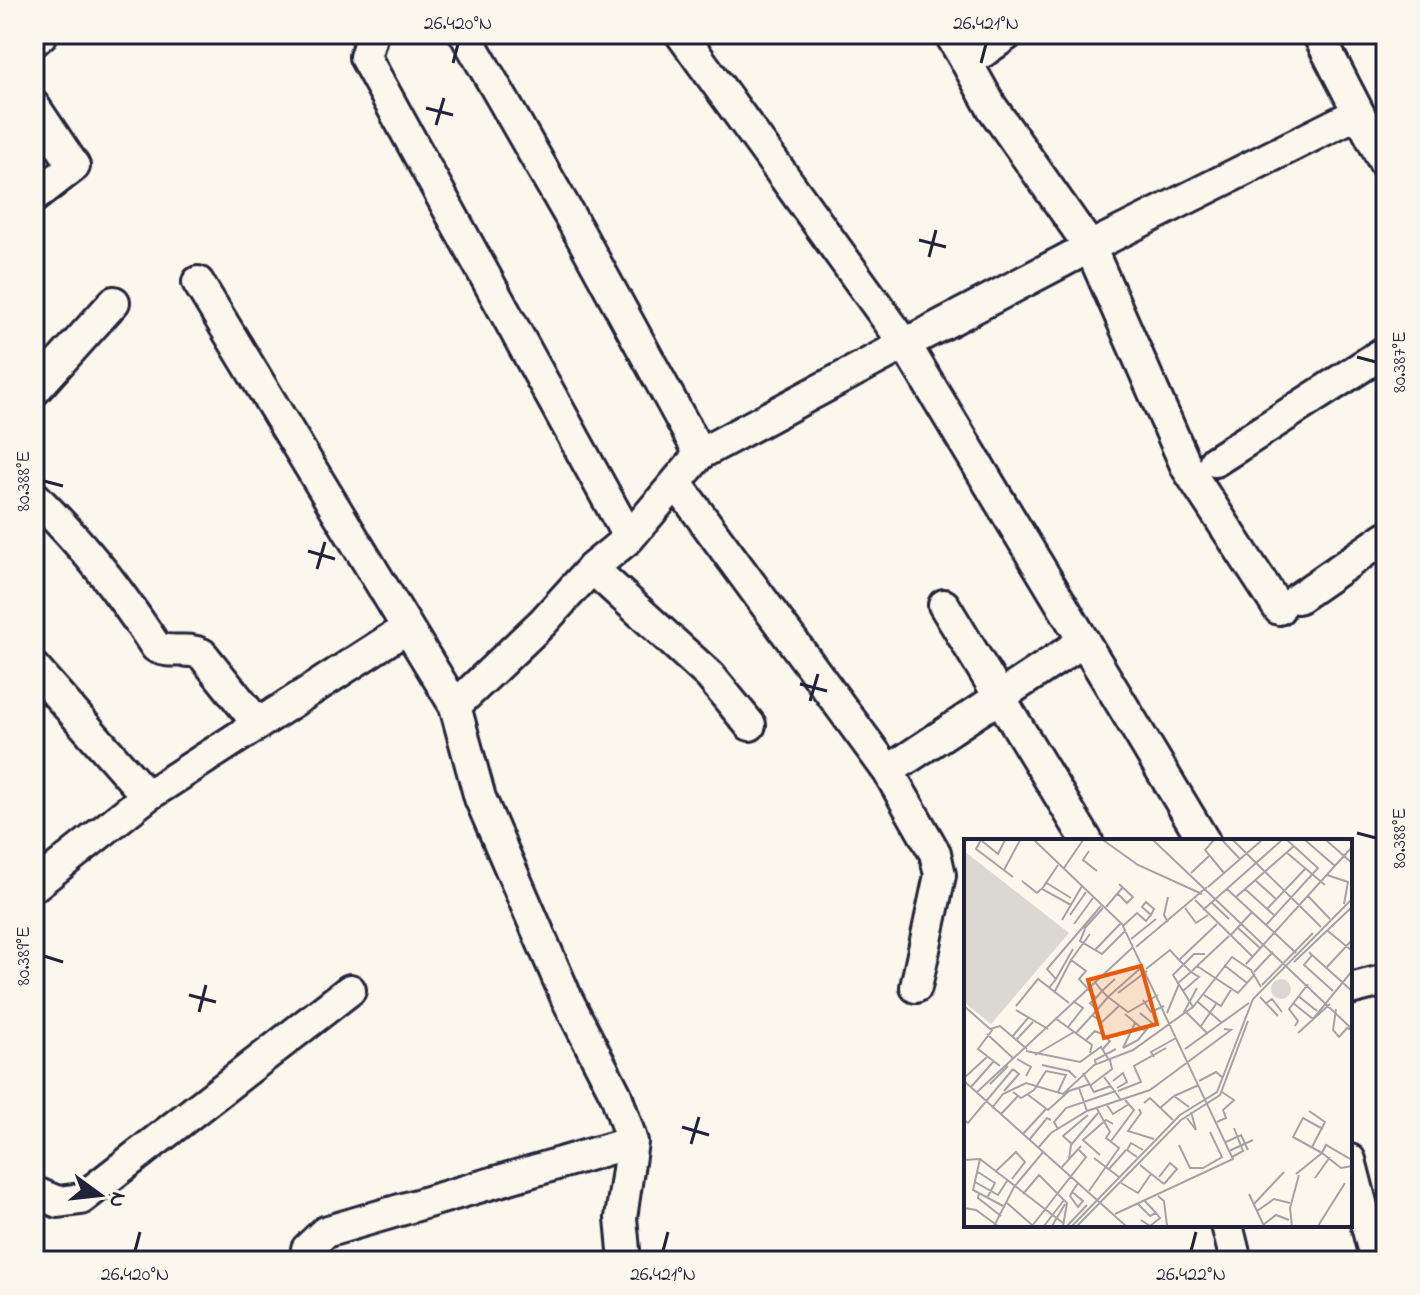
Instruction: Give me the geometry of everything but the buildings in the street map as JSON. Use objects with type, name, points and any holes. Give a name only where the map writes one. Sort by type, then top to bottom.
[{"type":"street","points":[[34,41],[42,34]]},
{"type":"street","points":[[372,34],[365,57],[629,538]]},
{"type":"street","points":[[465,34],[580,234],[700,454]]},
{"type":"street","points":[[681,34],[905,344],[1203,839]]},
{"type":"street","points":[[950,34],[991,106],[1090,247],[1187,468],[1288,604],[1386,537]]},
{"type":"street","points":[[967,63],[1008,34]]},
{"type":"street","points":[[1318,34],[1386,166]]},
{"type":"street","points":[[34,106],[74,166],[34,197]]},
{"type":"street","points":[[455,706],[543,622],[592,568],[629,538],[700,454],[1090,247],[1358,113]]},
{"type":"street","points":[[198,282],[455,706],[480,798],[567,999],[616,1095],[632,1142],[621,1218],[625,1261]]},
{"type":"street","points":[[34,391],[114,302]]},
{"type":"street","points":[[1215,461],[1386,351]]},
{"type":"street","points":[[677,484],[888,771],[935,853],[940,875],[916,987]]},
{"type":"street","points":[[34,496],[90,552],[133,609],[156,647],[172,651],[189,648],[202,654],[258,724]]},
{"type":"street","points":[[592,568],[710,676],[750,725]]},
{"type":"street","points":[[944,605],[1086,839]]},
{"type":"street","points":[[34,886],[147,796],[407,628]]},
{"type":"street","points":[[888,771],[1084,641]]},
{"type":"street","points":[[34,668],[147,796]]},
{"type":"street","points":[[1352,988],[1386,980]]},
{"type":"street","points":[[34,1192],[58,1202],[81,1199],[350,990]]},
{"type":"street","points":[[306,1261],[307,1249],[325,1232],[632,1142]]},
{"type":"street","points":[[1352,1168],[1376,1261]]},
{"type":"street","points":[[1228,1227],[1236,1261]]}]
